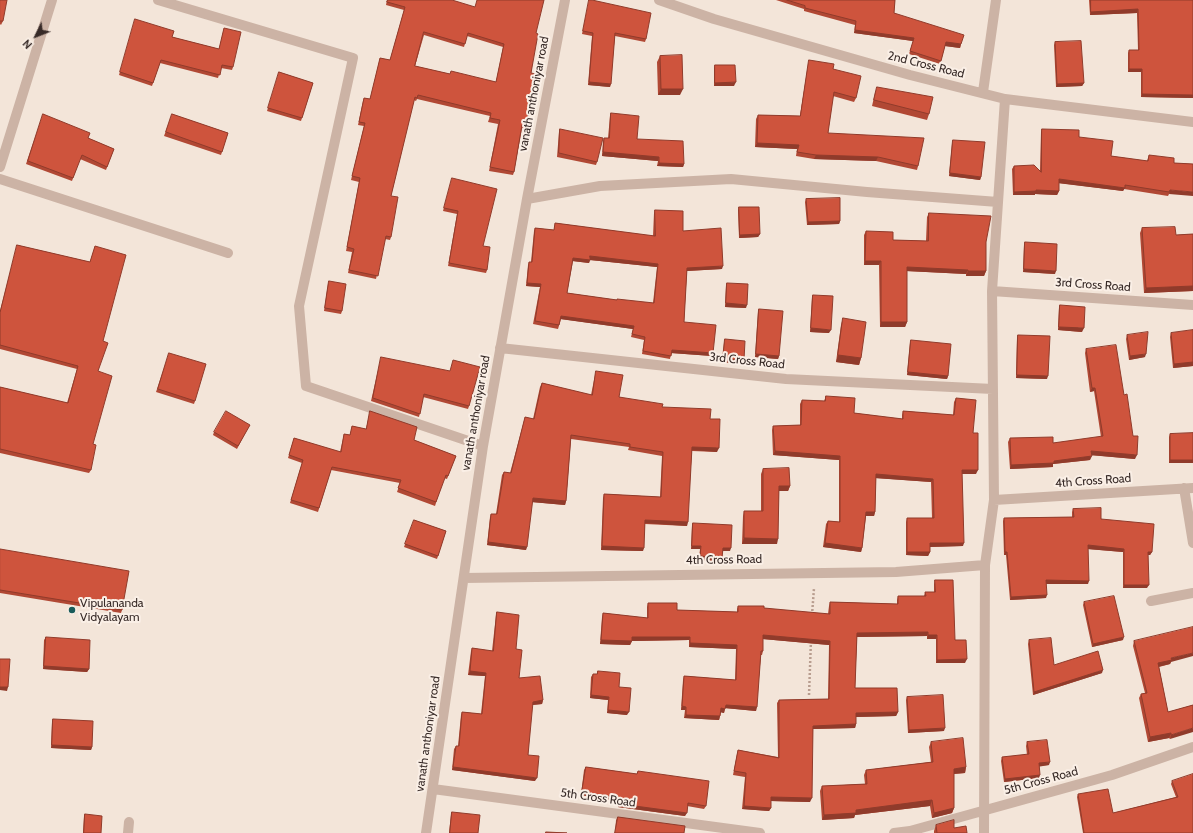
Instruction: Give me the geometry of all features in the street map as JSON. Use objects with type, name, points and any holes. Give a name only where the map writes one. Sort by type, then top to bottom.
[{"type":"street","points":[[0,167],[52,0]]},
{"type":"street","points":[[158,0],[353,58],[299,306],[306,386],[483,446]]},
{"type":"street","name":"vanath anthoniyar road","points":[[426,833],[483,446],[527,199],[565,0]]},
{"type":"street","name":"2nd Cross Road","points":[[659,0],[714,19],[910,76],[983,92],[1005,99],[1193,122]]},
{"type":"street","points":[[983,92],[996,0]]},
{"type":"street","points":[[984,833],[985,565],[994,500],[992,291],[1005,99]]},
{"type":"street","points":[[0,179],[228,253]]},
{"type":"street","points":[[527,199],[600,186],[731,179],[867,192],[998,202]]},
{"type":"street","name":"3rd Cross Road","points":[[992,291],[1193,305]]},
{"type":"street","name":"3rd Cross Road","points":[[500,348],[786,379],[993,389]]},
{"type":"street","points":[[1189,488],[1193,543]]},
{"type":"street","name":"4th Cross Road","points":[[994,500],[1189,488]]},
{"type":"street","name":"4th Cross Road","points":[[464,578],[896,572],[985,565]]},
{"type":"street","points":[[1151,601],[1193,593]]},
{"type":"street","name":"5th Cross Road","points":[[894,833],[910,831],[1112,775],[1193,747]]},
{"type":"street","name":"5th Cross Road","points":[[433,789],[760,833]]},
{"type":"street","points":[[128,833],[129,822]]},
{"type":"path","points":[[812,618],[814,572]]},
{"type":"path","points":[[809,695],[812,634]]},
{"type":"building","points":[[0,0],[7,0],[3,21],[0,21]]},
{"type":"building","points":[[388,0],[452,0],[475,7],[477,0],[544,0],[536,33],[538,34],[531,73],[536,74],[526,126],[522,125],[514,172],[490,167],[500,120],[490,118],[491,113],[418,95],[417,98],[415,97],[391,196],[398,197],[391,237],[386,236],[378,276],[349,270],[354,249],[347,247],[360,178],[352,176],[365,123],[359,122],[364,98],[370,99],[380,58],[390,60],[405,7],[387,2]],"holes":[[[424,32],[465,44],[468,33],[504,44],[496,82],[451,71],[450,74],[415,66]]]},
{"type":"building","points":[[589,0],[651,13],[646,39],[615,33],[611,84],[589,82],[593,33],[583,31]]},
{"type":"building","points":[[787,0],[895,0],[894,13],[964,35],[961,44],[946,42],[941,61],[910,51],[914,38],[855,30],[856,21],[805,8],[805,6]]},
{"type":"building","points":[[1091,0],[1193,0],[1193,95],[1142,94],[1142,69],[1129,69],[1129,50],[1139,50],[1138,9],[1091,12]]},
{"type":"building","points":[[135,19],[174,31],[172,37],[219,49],[224,28],[241,32],[233,67],[222,65],[220,75],[161,60],[153,83],[120,72]]},
{"type":"building","points":[[1081,41],[1084,83],[1057,84],[1055,42]]},
{"type":"building","points":[[682,55],[683,89],[661,89],[660,56]]},
{"type":"building","points":[[809,60],[834,64],[833,69],[861,76],[856,98],[834,92],[828,133],[924,138],[918,166],[878,157],[816,155],[797,152],[799,145],[757,143],[758,115],[800,116]]},
{"type":"building","points":[[715,65],[735,65],[736,82],[715,83]]},
{"type":"building","points":[[279,72],[313,83],[302,118],[268,108]]},
{"type":"building","points":[[877,87],[933,97],[929,114],[874,100]]},
{"type":"building","points":[[611,113],[639,116],[637,139],[683,141],[684,164],[659,163],[659,157],[603,152],[604,138],[609,138]]},
{"type":"building","points":[[43,114],[90,133],[88,138],[114,149],[107,167],[82,155],[73,178],[28,161]]},
{"type":"building","points":[[172,114],[228,133],[222,152],[166,132]]},
{"type":"building","points":[[560,129],[603,138],[597,162],[559,153]]},
{"type":"building","points":[[1042,129],[1079,130],[1079,137],[1113,141],[1111,156],[1148,161],[1149,155],[1174,158],[1174,163],[1193,164],[1193,192],[1170,190],[1169,192],[1125,185],[1125,188],[1059,179],[1059,191],[1036,190],[1014,192],[1014,166],[1034,165],[1041,172]]},
{"type":"building","points":[[953,140],[985,142],[981,177],[950,173]]},
{"type":"building","points":[[452,178],[497,189],[483,246],[490,247],[487,270],[449,263],[458,211],[444,208]]},
{"type":"building","points":[[840,198],[840,221],[808,222],[806,199]]},
{"type":"building","points":[[739,207],[759,207],[760,234],[740,235]]},
{"type":"building","points":[[655,210],[683,211],[683,231],[721,228],[723,266],[687,268],[684,322],[716,325],[713,353],[672,350],[671,356],[643,351],[645,337],[632,334],[634,326],[561,316],[559,325],[535,321],[541,284],[527,283],[529,262],[532,262],[535,228],[554,230],[555,223],[655,236]],"holes":[[[590,256],[658,264],[654,303],[617,300],[567,293],[573,258],[590,260]]]},
{"type":"building","points":[[929,213],[991,216],[986,242],[986,271],[907,267],[907,322],[881,322],[881,261],[865,261],[866,231],[893,232],[893,240],[928,241]]},
{"type":"building","points":[[1175,227],[1176,235],[1193,234],[1193,286],[1146,288],[1142,228]]},
{"type":"building","points":[[1025,242],[1057,244],[1056,271],[1024,269]]},
{"type":"building","points":[[17,245],[90,262],[95,246],[126,255],[103,341],[108,343],[98,371],[112,376],[93,444],[96,445],[91,470],[0,449],[0,387],[68,403],[78,366],[0,345],[0,313]]},
{"type":"building","points":[[329,281],[346,284],[342,311],[325,308]]},
{"type":"building","points":[[727,283],[748,284],[747,305],[726,303]]},
{"type":"building","points":[[813,295],[833,296],[831,330],[811,328]]},
{"type":"building","points":[[1060,305],[1085,307],[1084,328],[1059,327]]},
{"type":"building","points":[[759,309],[783,311],[779,356],[756,354]]},
{"type":"building","points":[[843,318],[866,322],[861,358],[838,355]]},
{"type":"building","points":[[1193,330],[1193,362],[1174,364],[1171,333]]},
{"type":"building","points":[[1148,332],[1146,354],[1130,356],[1127,335]]},
{"type":"building","points":[[1018,335],[1050,336],[1048,376],[1017,375]]},
{"type":"building","points":[[725,339],[745,341],[744,360],[723,359]]},
{"type":"building","points":[[911,340],[951,344],[948,376],[908,372]]},
{"type":"building","points":[[1116,345],[1124,395],[1127,394],[1133,436],[1138,436],[1137,455],[1091,451],[1092,456],[1054,461],[1054,463],[1011,465],[1010,438],[1053,437],[1053,443],[1103,436],[1095,388],[1092,388],[1086,349]]},
{"type":"building","points":[[169,353],[206,364],[195,401],[158,389]]},
{"type":"building","points":[[381,357],[450,371],[453,360],[480,367],[469,406],[424,394],[420,414],[373,398]]},
{"type":"building","points":[[596,371],[623,375],[619,397],[663,404],[662,407],[711,409],[710,419],[720,419],[719,448],[692,447],[688,522],[645,520],[644,548],[602,546],[604,494],[661,497],[663,452],[630,447],[630,444],[571,435],[566,501],[533,498],[527,547],[488,542],[491,514],[497,514],[504,472],[511,473],[525,417],[534,419],[542,383],[592,395]]},
{"type":"building","points":[[826,396],[855,398],[854,413],[903,419],[903,411],[954,415],[956,398],[976,400],[973,433],[978,433],[978,470],[962,470],[964,543],[930,543],[930,552],[907,552],[907,518],[934,518],[933,479],[876,474],[875,512],[866,512],[862,548],[825,543],[828,521],[840,522],[840,456],[775,451],[773,426],[801,425],[802,400],[825,401]]},
{"type":"building","points":[[226,411],[250,425],[238,446],[214,432]]},
{"type":"building","points":[[370,411],[417,427],[414,440],[456,456],[448,476],[446,475],[436,502],[398,488],[401,480],[332,467],[319,508],[291,500],[303,460],[289,455],[294,438],[341,452],[344,434],[350,435],[352,426],[366,429]]},
{"type":"building","points":[[1193,433],[1193,460],[1170,460],[1170,434]]},
{"type":"building","points":[[789,468],[790,486],[779,486],[778,539],[744,538],[744,511],[763,511],[763,469]]},
{"type":"building","points":[[1101,508],[1101,519],[1154,524],[1152,552],[1148,552],[1149,585],[1124,585],[1124,549],[1088,545],[1089,581],[1046,580],[1047,595],[1011,597],[1007,552],[1005,552],[1004,518],[1074,517],[1073,509]]},
{"type":"building","points":[[414,520],[446,531],[438,556],[405,544]]},
{"type":"building","points":[[693,523],[732,525],[731,548],[723,548],[722,558],[700,556],[701,546],[692,546]]},
{"type":"building","points":[[0,549],[129,571],[122,610],[0,590]]},
{"type":"building","points":[[935,580],[953,580],[955,640],[966,640],[967,659],[937,660],[937,635],[928,635],[928,632],[857,633],[855,688],[897,688],[898,712],[856,713],[856,724],[813,726],[812,798],[771,797],[771,808],[744,806],[746,773],[734,771],[738,750],[779,758],[779,700],[829,699],[830,641],[763,635],[763,651],[761,651],[757,707],[726,705],[725,709],[721,708],[720,716],[686,715],[686,707],[682,706],[684,676],[736,680],[737,645],[690,643],[690,637],[632,637],[632,641],[601,640],[603,613],[648,618],[648,603],[677,603],[677,610],[738,612],[738,606],[764,606],[764,608],[830,614],[830,602],[898,604],[898,596],[926,596],[925,592],[935,592]]},
{"type":"building","points":[[1114,596],[1124,637],[1093,644],[1084,602]]},
{"type":"building","points":[[497,612],[519,615],[516,649],[522,650],[519,678],[540,676],[543,700],[533,702],[528,755],[539,756],[537,778],[453,767],[456,746],[459,746],[462,712],[482,714],[486,673],[470,671],[472,648],[493,651]]},
{"type":"building","points":[[1193,627],[1193,653],[1171,658],[1172,660],[1158,663],[1168,712],[1193,705],[1193,728],[1171,735],[1171,733],[1150,737],[1141,694],[1147,693],[1134,641]]},
{"type":"building","points":[[46,637],[90,640],[89,669],[44,666]]},
{"type":"building","points":[[1051,638],[1054,665],[1098,651],[1103,670],[1034,692],[1029,640]]},
{"type":"building","points":[[0,659],[10,659],[8,687],[0,687]]},
{"type":"building","points":[[598,671],[620,673],[619,687],[631,688],[629,712],[608,710],[609,697],[591,695],[593,674],[597,674]]},
{"type":"building","points":[[943,695],[945,728],[909,730],[907,697]]},
{"type":"building","points":[[53,719],[93,721],[92,747],[52,745]]},
{"type":"building","points":[[963,738],[966,767],[954,769],[954,808],[934,813],[932,800],[856,810],[856,813],[824,815],[822,786],[867,784],[866,770],[933,762],[931,742]]},
{"type":"building","points":[[1047,740],[1050,762],[1039,763],[1040,775],[1005,779],[1002,757],[1029,754],[1027,742]]},
{"type":"building","points":[[586,767],[637,774],[638,771],[709,781],[706,806],[688,803],[687,813],[620,804],[620,798],[582,792]]},
{"type":"building","points":[[1193,774],[1193,833],[1084,833],[1078,794],[1108,789],[1113,813],[1178,797],[1172,781]]},
{"type":"building","points":[[452,812],[480,815],[478,833],[450,833]]},
{"type":"building","points":[[85,814],[102,816],[101,833],[84,833]]},
{"type":"building","points":[[618,817],[685,826],[684,833],[615,833]]},
{"type":"building","points":[[954,820],[954,828],[966,826],[967,833],[937,833],[936,825]]},
{"type":"building","points":[[546,832],[567,833],[546,833]]},
{"type":"place","name":"Vipulananda Vidyalayam","points":[[72,610]]}]
